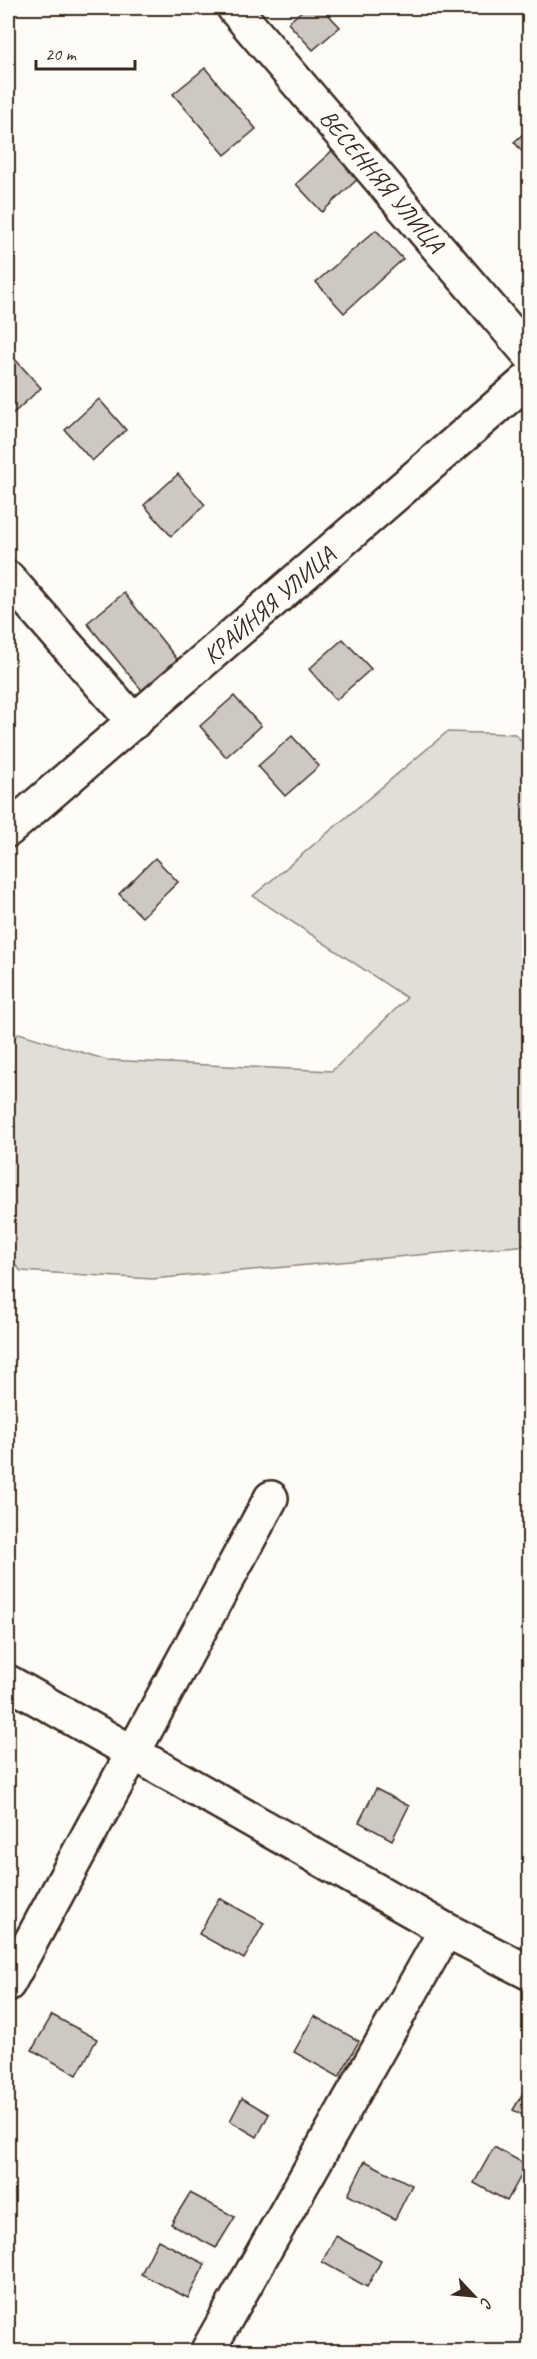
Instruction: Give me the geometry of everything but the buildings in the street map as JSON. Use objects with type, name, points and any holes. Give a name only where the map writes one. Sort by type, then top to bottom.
[{"type":"street","name":"ВЕСЕННЯЯ УЛИЦА","points":[[234,8],[530,355]]},
{"type":"street","name":"КРАЙНЯЯ УЛИЦА","points":[[8,830],[530,378]]},
{"type":"street","points":[[8,578],[134,722]]},
{"type":"street","points":[[8,1984],[134,1755],[271,1498]]},
{"type":"street","points":[[8,1682],[446,1930],[530,1973]]},
{"type":"street","points":[[207,2352],[446,1930]]},
{"type":"shaded area","points":[[447,732],[515,734],[529,748],[529,1245],[152,1279],[21,1271],[8,1257],[8,1044],[19,1033],[107,1060],[332,1071],[407,998],[253,896]]}]
